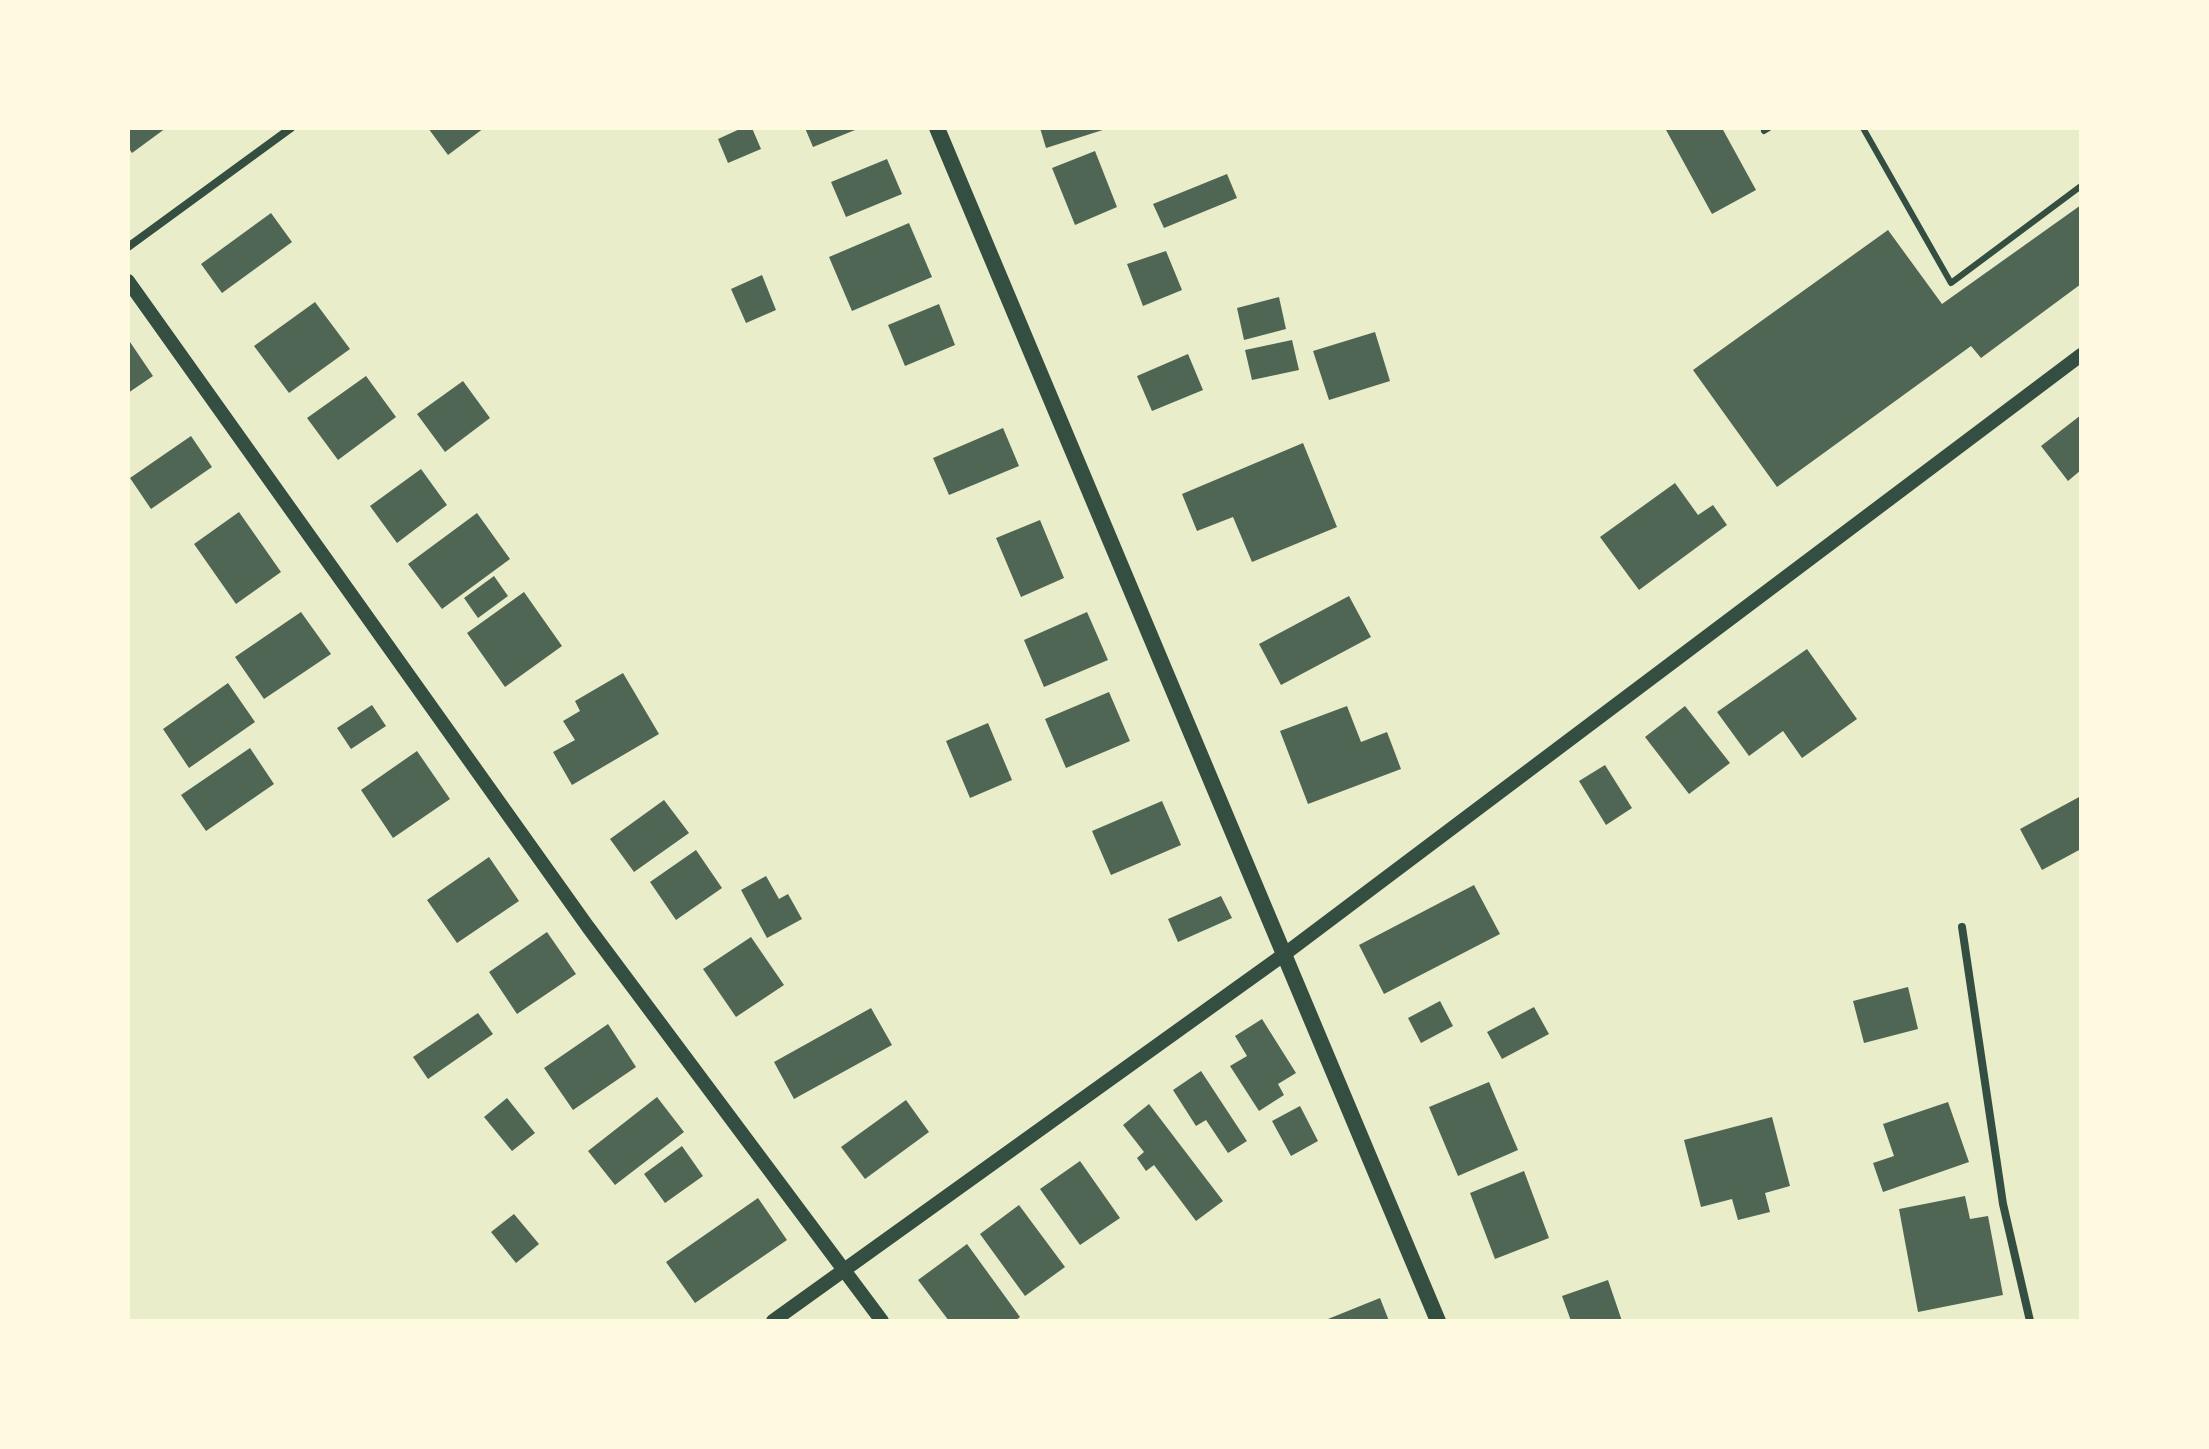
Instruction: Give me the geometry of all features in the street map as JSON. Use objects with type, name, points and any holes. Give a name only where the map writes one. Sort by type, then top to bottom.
[{"type":"main road","points":[[937,128],[1438,1321]]},
{"type":"street","points":[[128,247],[291,128]]},
{"type":"street","points":[[128,281],[588,927],[882,1321]]},
{"type":"street","points":[[773,1321],[1286,953],[2081,355]]},
{"type":"street","points":[[1962,927],[2003,1204],[2030,1321]]},
{"type":"lane","points":[[1863,128],[1951,283],[2081,186]]},
{"type":"building","points":[[128,128],[166,128],[132,153],[128,147]]},
{"type":"building","points":[[428,128],[484,128],[448,155]]},
{"type":"building","points":[[742,128],[752,128],[761,149],[728,163],[718,139]]},
{"type":"building","points":[[805,128],[860,128],[813,147]]},
{"type":"building","points":[[1040,128],[1106,128],[1106,129],[1046,148]]},
{"type":"building","points":[[1665,128],[1722,128],[1756,190],[1712,214]]},
{"type":"building","points":[[1095,151],[1117,207],[1075,225],[1052,168]]},
{"type":"building","points":[[887,159],[902,194],[846,217],[831,182]]},
{"type":"building","points":[[1227,174],[1237,198],[1164,228],[1153,204]]},
{"type":"building","points":[[2081,205],[2081,284],[1981,358],[1971,346],[1777,487],[1693,370],[1888,230],[1942,304]]},
{"type":"building","points":[[271,213],[292,242],[222,293],[201,264]]},
{"type":"building","points":[[909,223],[932,277],[852,311],[829,257]]},
{"type":"building","points":[[1166,251],[1182,290],[1143,306],[1127,264]]},
{"type":"building","points":[[762,275],[776,310],[746,323],[731,289]]},
{"type":"building","points":[[1279,297],[1286,329],[1244,340],[1237,308]]},
{"type":"building","points":[[315,302],[350,349],[289,393],[254,346]]},
{"type":"building","points":[[939,304],[955,345],[905,366],[888,325]]},
{"type":"building","points":[[1375,332],[1390,381],[1329,400],[1313,351]]},
{"type":"building","points":[[128,339],[153,376],[128,393]]},
{"type":"building","points":[[1292,340],[1299,370],[1252,380],[1245,350]]},
{"type":"building","points":[[1188,354],[1203,390],[1152,411],[1137,376]]},
{"type":"building","points":[[366,376],[396,417],[338,460],[307,418]]},
{"type":"building","points":[[463,381],[490,418],[445,452],[417,414]]},
{"type":"building","points":[[2081,415],[2081,470],[2068,481],[2041,446]]},
{"type":"building","points":[[1003,428],[1019,466],[949,495],[933,458]]},
{"type":"building","points":[[191,436],[212,467],[151,509],[130,478]]},
{"type":"building","points":[[1303,443],[1337,527],[1252,562],[1233,517],[1197,531],[1182,494]]},
{"type":"building","points":[[421,469],[447,505],[397,543],[370,506]]},
{"type":"building","points":[[1675,483],[1698,515],[1713,505],[1727,525],[1639,590],[1600,537]]},
{"type":"building","points":[[239,512],[281,572],[236,604],[194,544]]},
{"type":"building","points":[[477,513],[510,559],[442,609],[408,564]]},
{"type":"building","points":[[1040,520],[1064,578],[1021,597],[996,538]]},
{"type":"building","points":[[494,576],[508,596],[478,618],[464,598]]},
{"type":"building","points":[[524,592],[562,646],[505,687],[467,633]]},
{"type":"building","points":[[1349,596],[1371,637],[1281,685],[1259,644]]},
{"type":"building","points":[[301,612],[331,654],[264,699],[235,657]]},
{"type":"building","points":[[1087,612],[1108,660],[1044,687],[1024,640]]},
{"type":"building","points":[[1807,649],[1857,719],[1802,758],[1783,731],[1749,756],[1717,712]]},
{"type":"building","points":[[623,673],[659,734],[572,785],[553,752],[575,740],[563,721],[580,711],[575,701]]},
{"type":"building","points":[[228,683],[255,722],[189,768],[163,729]]},
{"type":"building","points":[[1109,692],[1130,741],[1066,768],[1045,719]]},
{"type":"building","points":[[372,705],[386,726],[351,749],[337,728]]},
{"type":"building","points":[[1347,706],[1361,742],[1387,732],[1401,769],[1308,804],[1280,731]]},
{"type":"building","points":[[1685,706],[1730,763],[1689,794],[1645,737]]},
{"type":"building","points":[[988,723],[1012,780],[970,798],[946,741]]},
{"type":"building","points":[[250,748],[274,784],[206,831],[181,795]]},
{"type":"building","points":[[417,751],[450,799],[393,838],[361,790]]},
{"type":"building","points":[[1605,765],[1632,808],[1606,825],[1579,781]]},
{"type":"building","points":[[2081,796],[2081,849],[2042,870],[2020,829]]},
{"type":"building","points":[[664,800],[689,833],[634,872],[610,839]]},
{"type":"building","points":[[1162,801],[1181,845],[1111,875],[1092,831]]},
{"type":"building","points":[[696,850],[722,888],[676,920],[650,882]]},
{"type":"building","points":[[489,857],[519,901],[457,943],[427,900]]},
{"type":"building","points":[[766,876],[779,899],[788,894],[802,919],[767,938],[741,890]]},
{"type":"building","points":[[1474,885],[1500,934],[1384,994],[1359,945]]},
{"type":"building","points":[[1221,896],[1232,918],[1178,942],[1168,919]]},
{"type":"building","points":[[547,932],[576,974],[517,1014],[489,972]]},
{"type":"building","points":[[751,937],[784,985],[736,1017],[703,969]]},
{"type":"building","points":[[1908,987],[1918,1029],[1864,1043],[1853,1001]]},
{"type":"building","points":[[1440,1001],[1453,1026],[1421,1043],[1408,1018]]},
{"type":"building","points":[[1534,1007],[1549,1034],[1502,1059],[1487,1032]]},
{"type":"building","points":[[871,1008],[892,1045],[794,1099],[774,1062]]},
{"type":"building","points":[[478,1013],[493,1034],[428,1079],[413,1057]]},
{"type":"building","points":[[1262,1019],[1296,1073],[1278,1084],[1284,1095],[1259,1111],[1230,1066],[1247,1056],[1235,1036]]},
{"type":"building","points":[[608,1024],[636,1067],[573,1110],[544,1068]]},
{"type":"building","points":[[1201,1071],[1247,1141],[1228,1153],[1206,1120],[1196,1126],[1173,1090]]},
{"type":"building","points":[[1489,1082],[1518,1150],[1458,1176],[1429,1107]]},
{"type":"building","points":[[657,1097],[684,1132],[615,1185],[588,1151]]},
{"type":"building","points":[[507,1098],[535,1133],[512,1151],[484,1117]]},
{"type":"building","points":[[906,1100],[929,1132],[865,1179],[841,1147]]},
{"type":"building","points":[[1948,1102],[1969,1162],[1883,1192],[1873,1163],[1894,1156],[1883,1124]]},
{"type":"building","points":[[1149,1104],[1223,1201],[1196,1221],[1154,1165],[1146,1171],[1137,1158],[1144,1152],[1123,1125]]},
{"type":"building","points":[[1300,1106],[1318,1141],[1291,1156],[1272,1121]]},
{"type":"building","points":[[1772,1117],[1790,1186],[1765,1193],[1770,1212],[1738,1220],[1732,1199],[1701,1207],[1684,1140]]},
{"type":"building","points":[[682,1146],[703,1176],[665,1203],[644,1174]]},
{"type":"building","points":[[1080,1161],[1120,1218],[1080,1245],[1040,1189]]},
{"type":"building","points":[[1524,1171],[1549,1238],[1495,1259],[1470,1193]]},
{"type":"building","points":[[1965,1196],[1970,1219],[1988,1216],[2003,1295],[1918,1312],[1899,1209]]},
{"type":"building","points":[[758,1198],[787,1240],[695,1303],[666,1262]]},
{"type":"building","points":[[1019,1205],[1065,1267],[1025,1296],[980,1234]]},
{"type":"building","points":[[514,1214],[539,1244],[516,1263],[491,1232]]},
{"type":"building","points":[[967,1244],[1020,1317],[1015,1321],[949,1321],[918,1280]]},
{"type":"building","points":[[1608,1280],[1622,1321],[1571,1321],[1562,1296]]},
{"type":"building","points":[[1380,1298],[1389,1321],[1323,1321]]}]
